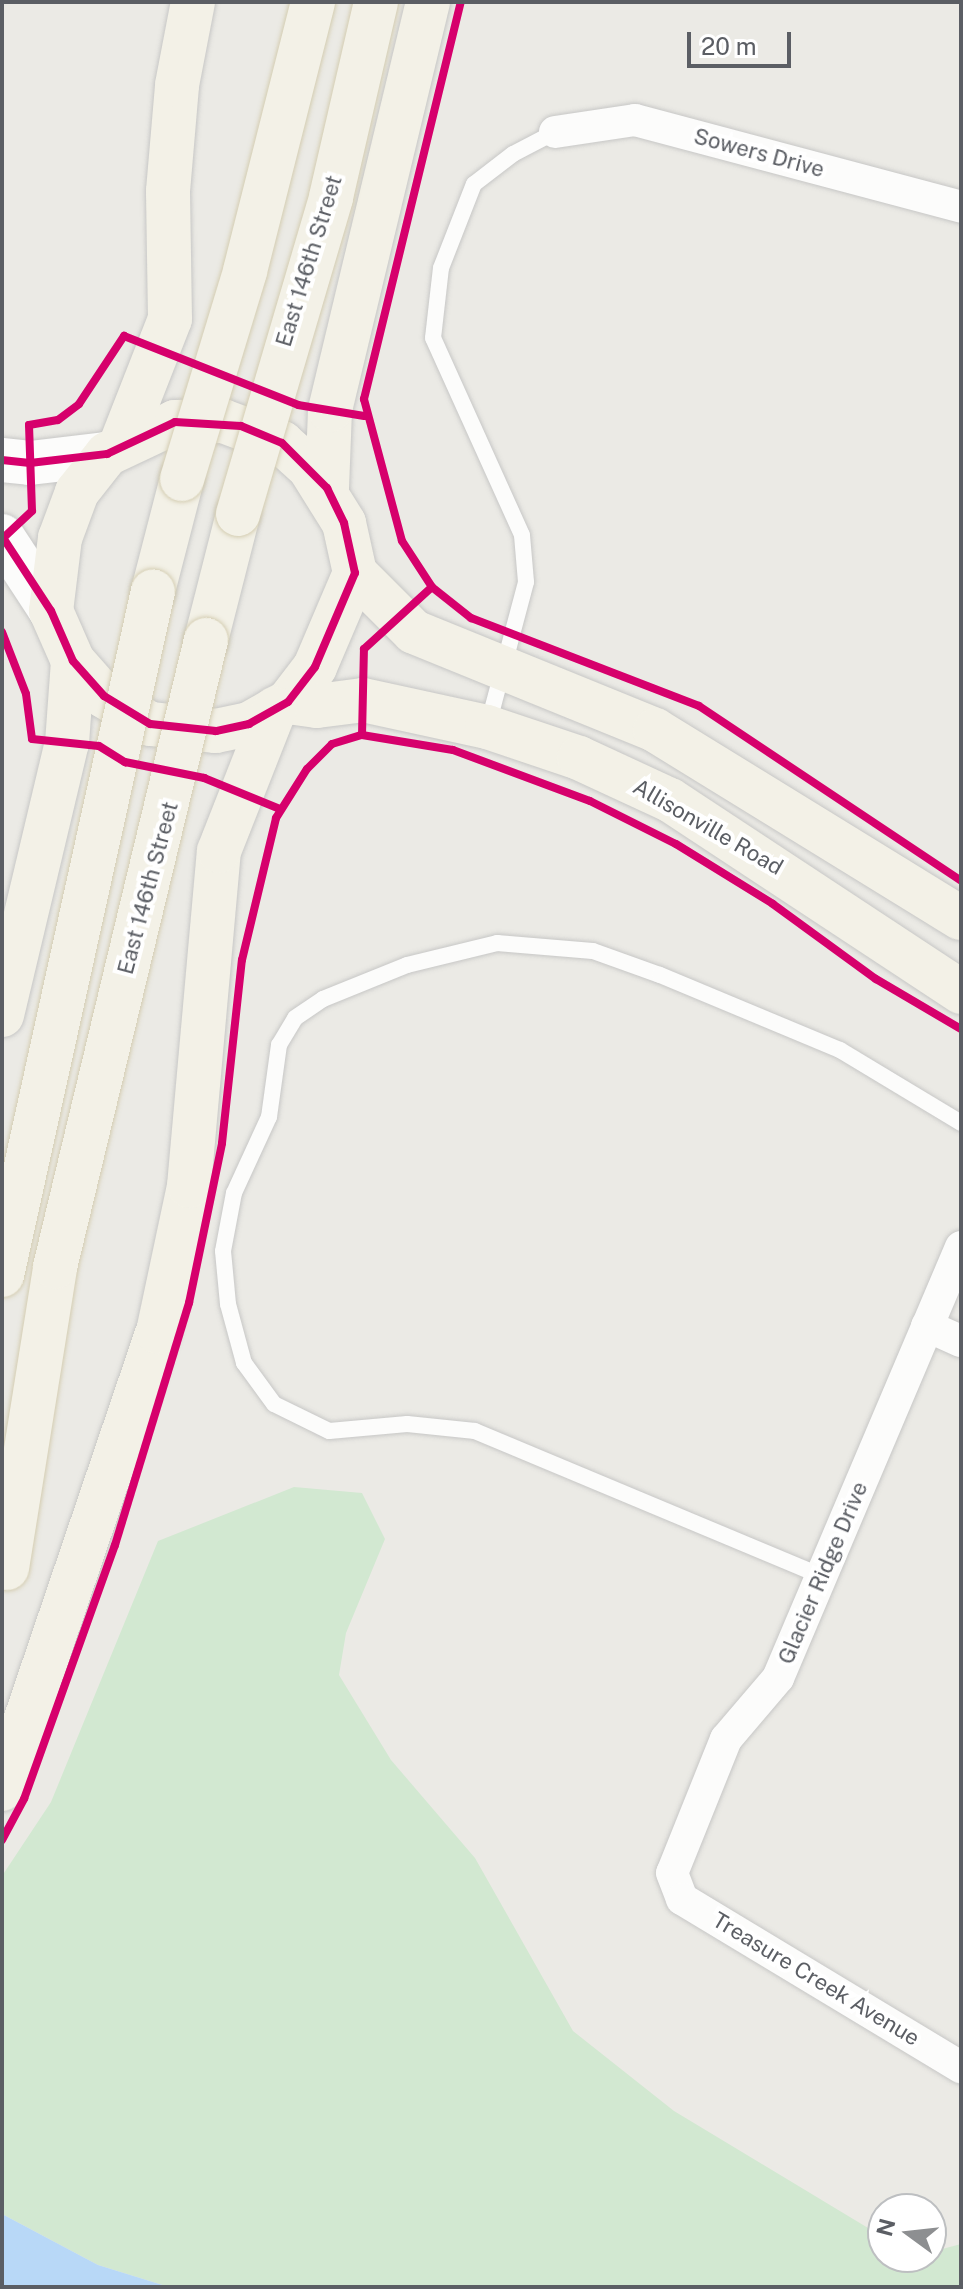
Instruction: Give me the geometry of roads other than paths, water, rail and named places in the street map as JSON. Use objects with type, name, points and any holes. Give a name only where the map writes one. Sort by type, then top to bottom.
[{"type":"main road","points":[[51,611],[60,538],[77,492],[114,449],[170,319],[168,191],[177,85],[193,2]]},
{"type":"main road","points":[[2,1275],[162,550],[205,391],[245,271],[313,2]]},
{"type":"main road","name":"East 146th Street","points":[[4,1582],[44,1321],[90,1110],[175,784],[246,479],[331,197],[376,2]]},
{"type":"main road","points":[[327,488],[330,410],[428,2]]},
{"type":"main road","points":[[2,460],[30,463],[114,449],[175,422],[223,421],[282,443],[327,488],[344,523],[355,573],[414,632],[655,730],[961,918]]},
{"type":"main road","points":[[2,536],[51,611],[73,661],[104,696],[150,724],[216,731],[249,724],[281,706]]},
{"type":"main road","points":[[2,1789],[158,1332],[189,1186],[219,851],[281,706],[315,667],[355,573]]},
{"type":"main road","points":[[2,1015],[67,743],[73,661]]},
{"type":"main road","name":"Allisonville Road","points":[[281,706],[317,706],[363,700],[487,727],[579,758],[670,800],[961,992]]},
{"type":"street","name":"Sowers Drive","points":[[555,132],[635,120],[961,207]]},
{"type":"street","name":"Glacier Ridge Drive","points":[[675,1887],[672,1873],[701,1790],[726,1739],[778,1678],[824,1577],[961,1247]]},
{"type":"street","points":[[927,1326],[961,1341]]},
{"type":"street","name":"Treasure Creek Avenue","points":[[675,1887],[682,1899],[961,2067]]},
{"type":"lane","points":[[487,727],[507,671],[526,582],[522,535],[433,338],[441,268],[474,184],[513,154],[555,132]]},
{"type":"lane","points":[[824,1577],[475,1431],[407,1424],[329,1431],[274,1404],[244,1363],[228,1304],[223,1251],[234,1193],[269,1117],[279,1045],[295,1018],[323,999],[407,965],[497,943],[593,951],[660,975],[840,1050],[961,1123]]},
{"type":"water","points":[[2,2214],[98,2265],[169,2287],[2,2287]]}]
